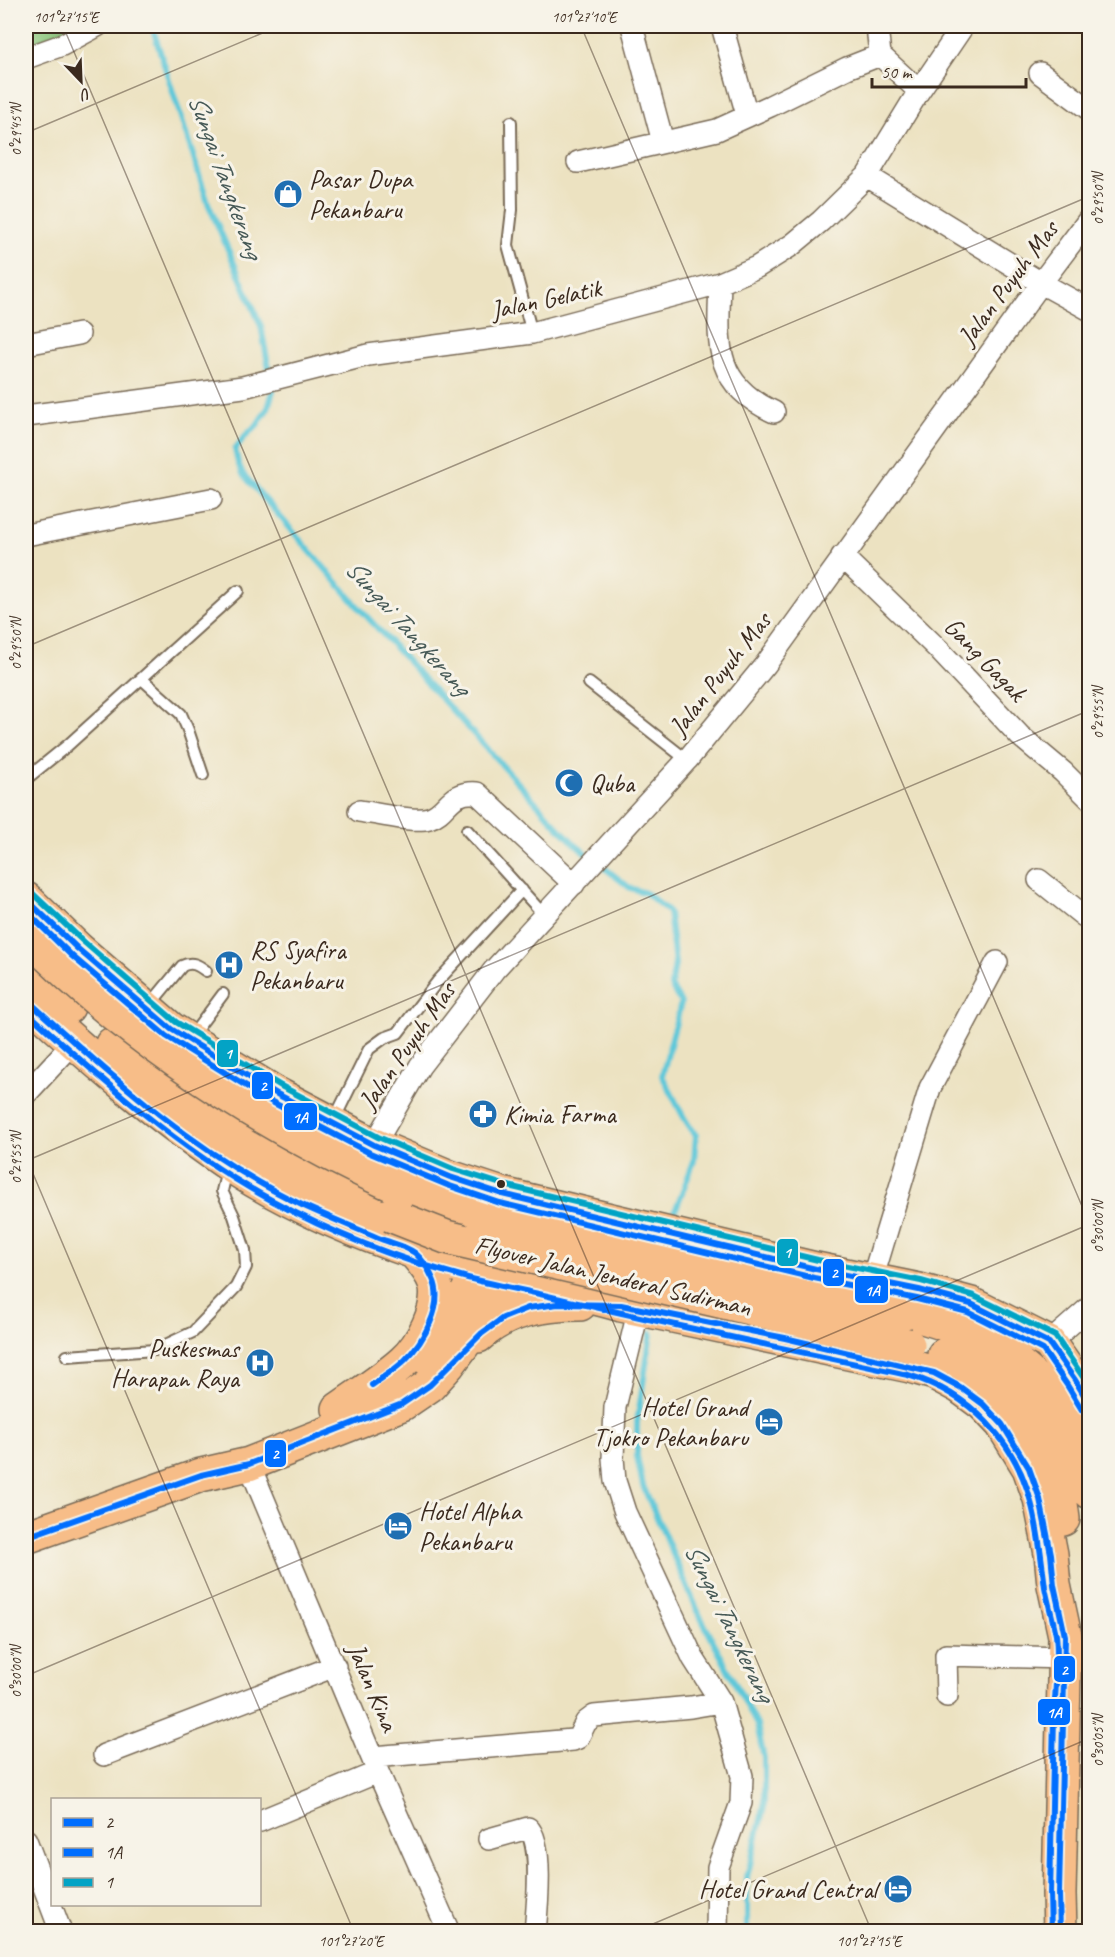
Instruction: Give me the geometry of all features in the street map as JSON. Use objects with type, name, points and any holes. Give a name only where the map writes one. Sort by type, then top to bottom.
[{"type":"main road","points":[[26,898],[56,929],[171,1029],[277,1094],[374,1145],[450,1177],[502,1194],[971,1304],[1049,1343],[1075,1380],[1089,1406]]},
{"type":"main road","name":"Flyover Jalan Jenderal Sudirman","points":[[26,934],[100,1001],[199,1077],[298,1138],[353,1167],[404,1190],[479,1213],[904,1312],[971,1334],[1008,1356],[1040,1383],[1058,1405],[1071,1428],[1079,1450],[1089,1492]]},
{"type":"main road","name":"Flyover Jalan Jenderal Sudirman","points":[[26,969],[137,1066],[209,1119],[283,1166],[371,1208],[446,1237],[908,1345],[937,1353],[977,1371],[1004,1390],[1025,1412],[1039,1431],[1054,1465],[1061,1497],[1067,1635]]},
{"type":"main road","points":[[26,999],[178,1128],[229,1164],[333,1220],[414,1252],[477,1270],[580,1293],[630,1307],[910,1366],[934,1373],[952,1382],[983,1404],[1002,1424],[1029,1468],[1040,1499],[1051,1554],[1054,1585],[1067,1635],[1059,1894],[1060,1932]]},
{"type":"main road","points":[[333,1220],[358,1216],[366,1220],[385,1219],[399,1206],[402,1187],[399,1178],[385,1166],[374,1145]]},
{"type":"main road","points":[[201,1475],[242,1449],[339,1409],[398,1381],[416,1370],[429,1358],[469,1290],[502,1194]]},
{"type":"main road","points":[[448,1365],[513,1278],[538,1203]]},
{"type":"main road","points":[[690,1319],[673,1298],[634,1289],[620,1281],[616,1274],[615,1259],[623,1247],[636,1242],[683,1251],[711,1244]]},
{"type":"main road","points":[[339,1409],[404,1361],[427,1328],[436,1307],[435,1282],[414,1252]]},
{"type":"main road","points":[[26,1537],[201,1475],[249,1464],[402,1404],[430,1385],[481,1334],[503,1318],[528,1308],[558,1304],[630,1307]]},
{"type":"street","points":[[26,58],[62,45],[97,26]]},
{"type":"street","points":[[632,26],[663,142]]},
{"type":"street","points":[[722,26],[747,115]]},
{"type":"street","points":[[877,26],[880,55],[919,91]]},
{"type":"street","name":"Jalan Gelatik","points":[[26,416],[243,387],[368,355],[532,333],[720,283],[757,267],[792,245],[821,221],[867,176],[919,91],[963,26]]},
{"type":"street","points":[[578,162],[717,130],[847,68],[880,55]]},
{"type":"street","points":[[1040,73],[1089,110]]},
{"type":"street","points":[[867,176],[1089,310]]},
{"type":"street","name":"Jalan Puyuh Mas","points":[[374,1145],[420,1066],[494,970],[687,760],[766,664],[1089,218]]},
{"type":"street","points":[[720,283],[718,328],[721,354],[726,371],[742,393],[755,404],[774,412]]},
{"type":"street","points":[[26,344],[79,334]]},
{"type":"street","points":[[26,535],[211,499]]},
{"type":"street","name":"Gang Gagak","points":[[842,556],[939,649],[1020,736],[1063,772],[1089,799]]},
{"type":"street","points":[[358,811],[418,819],[429,818],[456,796],[468,792],[477,793],[580,878]]},
{"type":"street","points":[[1039,879],[1089,921]]},
{"type":"street","points":[[872,1280],[930,1088],[997,962]]},
{"type":"street","points":[[26,1094],[74,1042]]},
{"type":"street","points":[[630,1307],[615,1407],[613,1458],[615,1480],[625,1512],[693,1658],[721,1702],[742,1776],[741,1803],[718,1867],[717,1932]]},
{"type":"street","points":[[1049,1343],[1089,1307]]},
{"type":"street","name":"Jalan Kina","points":[[249,1464],[449,1932]]},
{"type":"street","points":[[947,1696],[946,1655],[1067,1635]]},
{"type":"street","points":[[104,1755],[334,1666]]},
{"type":"street","points":[[261,1821],[376,1764],[573,1740],[578,1738],[586,1722],[594,1716],[721,1702]]},
{"type":"street","points":[[489,1839],[528,1828],[535,1837],[539,1891],[536,1932]]},
{"type":"street","points":[[26,1840],[51,1900]]},
{"type":"street","points":[[53,1906],[61,1932]]},
{"type":"lane","points":[[511,122],[512,210],[508,244],[532,333]]},
{"type":"lane","points":[[26,779],[68,745],[238,591]]},
{"type":"lane","points":[[142,679],[181,714],[203,775]]},
{"type":"lane","points":[[589,683],[687,760]]},
{"type":"lane","points":[[467,830],[545,915]]},
{"type":"lane","points":[[332,1123],[369,1049],[384,1038],[398,1033],[437,982],[522,890]]},
{"type":"lane","points":[[147,1009],[182,966],[196,963],[206,970]]},
{"type":"lane","points":[[189,1040],[223,994]]},
{"type":"lane","points":[[68,1356],[155,1350],[193,1332],[237,1287],[246,1267],[245,1250],[234,1216],[222,1191],[229,1164]]},
{"type":"green space","points":[[26,26],[74,26],[26,46]]},
{"type":"waterway","name":"Sungai Tangkerang","points":[[152,26],[208,203],[261,326],[273,391],[268,408],[257,425],[235,449],[243,474],[361,610],[561,830],[577,846],[630,888],[646,893],[669,912],[675,964],[671,986],[681,1003],[662,1076],[696,1135],[694,1161],[675,1211]]},
{"type":"waterway","name":"Sungai Tangkerang","points":[[651,1333],[637,1422],[637,1456],[643,1486],[700,1616],[757,1725],[764,1758],[764,1807],[747,1877],[747,1932]]},
{"type":"transit line","name":"1","points":[[32,893],[84,942],[176,1022],[281,1086],[378,1137],[453,1169],[504,1185],[818,1260],[921,1281],[974,1296],[1055,1336],[1090,1387]]},
{"type":"transit line","name":"2","points":[[26,899],[78,949],[171,1029],[277,1094],[374,1145],[450,1177],[502,1194],[971,1304],[1049,1343],[1090,1405]]},
{"type":"transit line","name":"1A","points":[[26,911],[72,956],[166,1036],[272,1102],[370,1153],[447,1185],[500,1203],[814,1278],[968,1312],[1043,1350],[1082,1410]]},
{"type":"transit line","name":"2","points":[[26,999],[156,1112],[227,1163],[302,1205],[407,1248],[420,1258],[436,1289],[436,1300],[430,1322],[419,1343],[405,1360],[372,1385]]},
{"type":"transit line","name":"1A","points":[[26,1011],[113,1089],[174,1138],[239,1182],[342,1235],[415,1262],[477,1280],[908,1375],[930,1383],[970,1407],[1001,1439],[1024,1479],[1036,1523],[1045,1587],[1056,1635],[1051,1932]]},
{"type":"transit line","name":"2","points":[[26,1537],[201,1475],[249,1464],[402,1404],[430,1385],[481,1334],[503,1318],[528,1308],[558,1304],[621,1305],[785,1338],[934,1373],[960,1387],[983,1404],[1002,1424],[1029,1468],[1040,1499],[1065,1636],[1060,1932]]},
{"type":"place","name":"Pasar Dupa Pekanbaru","points":[[288,194]]},
{"type":"place","name":"Quba","points":[[569,783]]},
{"type":"place","name":"RS Syafira Pekanbaru","points":[[229,965]]},
{"type":"place","name":"Kimia Farma","points":[[483,1114]]},
{"type":"place","name":"Puskesmas Harapan Raya","points":[[260,1363]]},
{"type":"place","name":"Hotel Grand Tjokro Pekanbaru","points":[[769,1422]]},
{"type":"place","name":"Hotel Alpha Pekanbaru","points":[[398,1526]]},
{"type":"place","name":"Hotel Grand Central","points":[[898,1889]]}]
